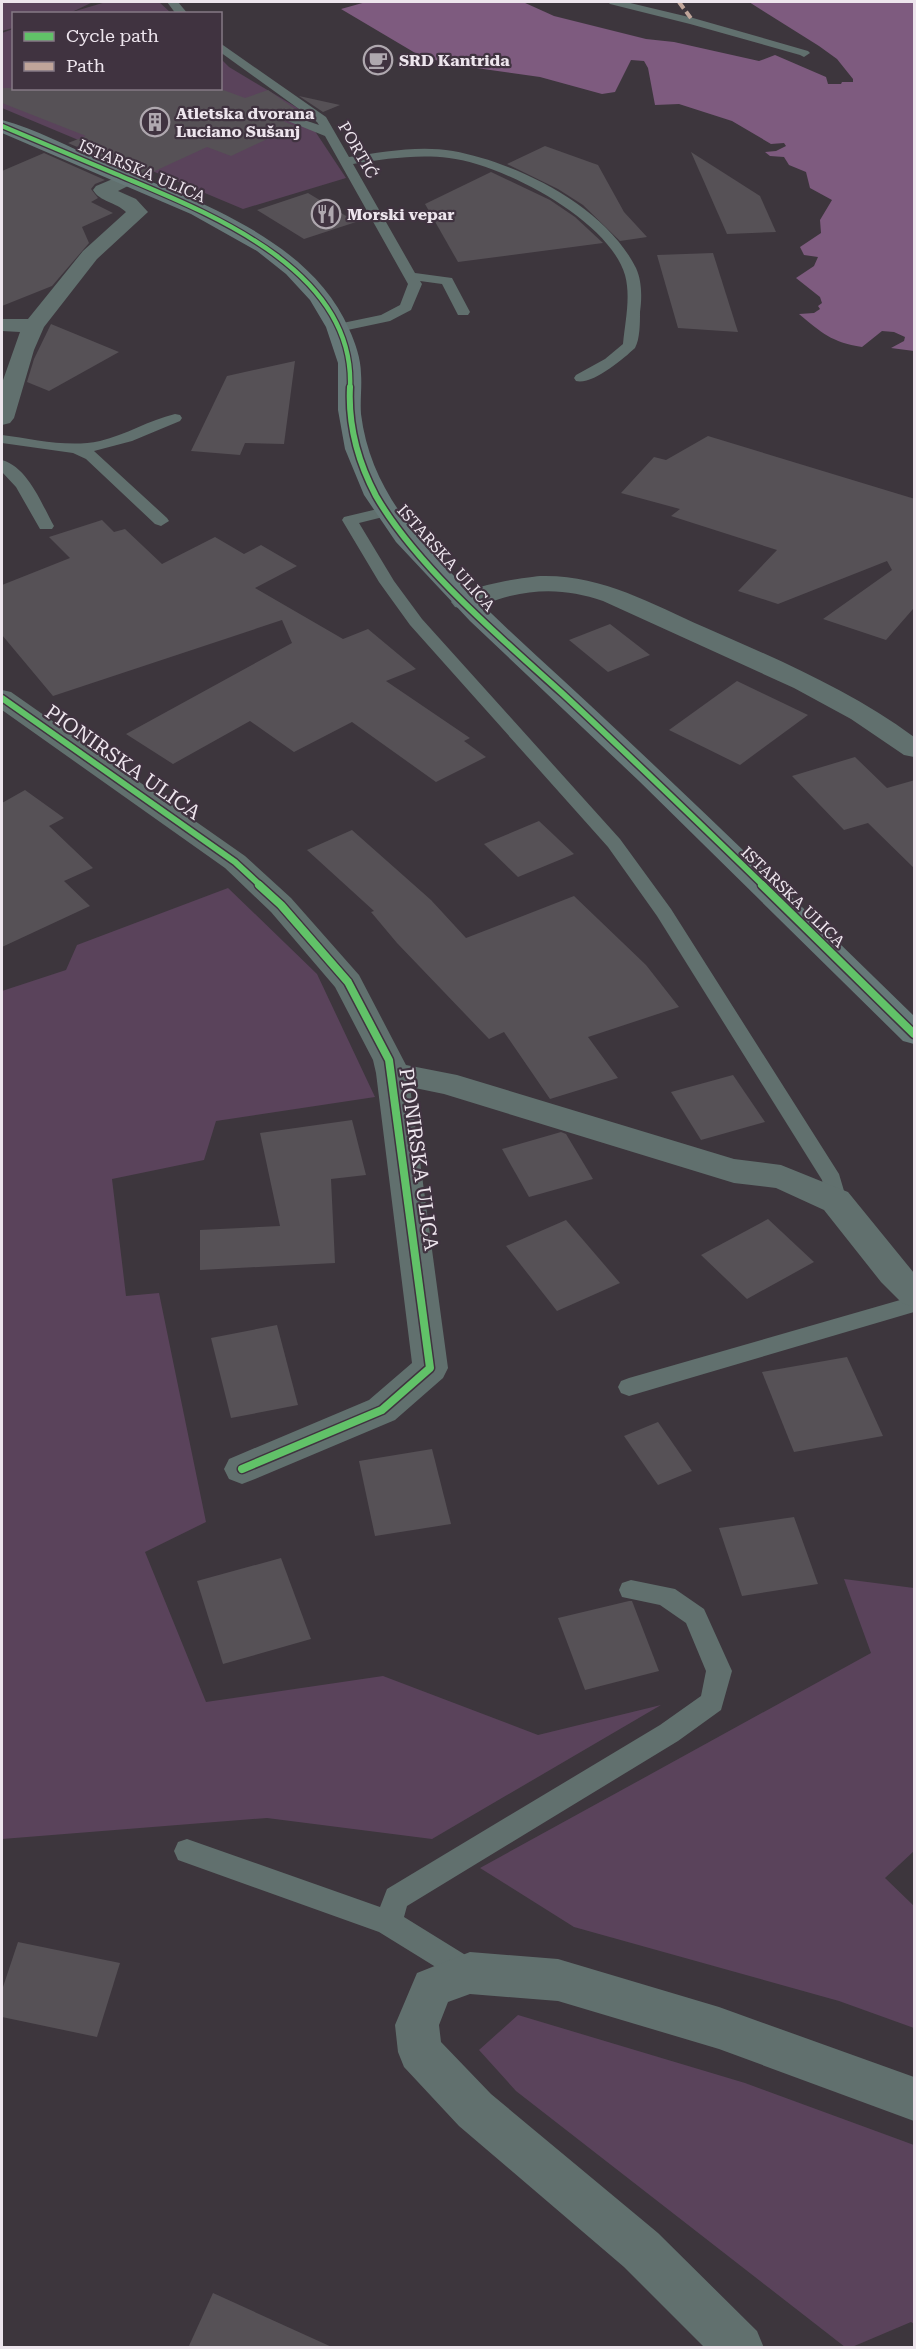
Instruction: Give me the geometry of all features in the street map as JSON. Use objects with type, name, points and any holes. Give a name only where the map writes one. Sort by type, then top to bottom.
[{"type":"main road","name":"ISTARSKA ULICA","points":[[2,126],[219,220],[277,256],[318,296],[338,328],[349,365],[349,414],[357,453],[386,512],[404,536],[464,602],[614,743],[915,1034]]},
{"type":"street","points":[[2,418],[23,350],[34,326],[90,255],[138,212],[129,202],[103,190],[127,179]]},
{"type":"street","points":[[2,325],[34,326]]},
{"type":"street","name":"ISTARSKA ULICA","points":[[464,602],[498,590],[540,584],[565,584],[603,592],[839,700],[915,749]]},
{"type":"street","name":"PIONIRSKA ULICA","points":[[2,698],[235,862],[282,904],[348,982],[389,1060],[430,1368],[382,1410],[242,1469]]},
{"type":"street","name":"ISTARSKA ULICA","points":[[392,1073],[446,1083],[734,1171],[781,1177],[836,1201],[892,1273],[915,1294]]},
{"type":"street","points":[[740,2348],[641,2250],[475,2110],[420,2052],[417,2025],[432,1988],[470,1973],[558,1980],[719,2028],[915,2099]]},
{"type":"lane","points":[[614,2],[804,53]]},
{"type":"lane","name":"PORTIĆ","points":[[222,47],[322,120],[410,276]]},
{"type":"lane","points":[[284,117],[329,133]]},
{"type":"lane","points":[[345,161],[423,152],[451,154],[479,160],[542,187],[569,204],[591,222],[617,248],[630,269],[634,288],[630,345],[610,362],[581,378]]},
{"type":"lane","points":[[410,276],[447,281],[463,312]]},
{"type":"lane","points":[[338,328],[385,318],[406,307],[415,284],[410,276]]},
{"type":"lane","points":[[2,438],[77,449],[95,448],[175,418]]},
{"type":"lane","points":[[77,449],[91,456],[161,521]]},
{"type":"lane","points":[[2,465],[11,471],[22,484],[46,526]]},
{"type":"lane","name":"ISTARSKA ULICA","points":[[386,512],[350,520],[387,582],[416,622],[614,843],[664,912],[717,1000],[832,1179],[836,1201]]},
{"type":"lane","points":[[629,1387],[915,1304]]},
{"type":"lane","points":[[388,1922],[397,1898],[669,1733],[712,1702],[719,1671],[695,1616],[666,1596],[632,1590]]},
{"type":"lane","points":[[188,1851],[388,1922],[470,1973]]},
{"type":"shaded area","points":[[2,2],[93,2],[72,12],[12,12],[12,28],[2,31]]},
{"type":"shaded area","points":[[106,2],[159,2],[170,12],[72,12]]},
{"type":"shaded area","points":[[366,2],[523,2],[554,16],[646,39],[674,42],[759,61],[775,55],[826,77],[828,84],[841,84],[842,82],[853,82],[853,79],[837,59],[749,2],[914,2],[914,351],[891,348],[904,341],[905,337],[894,332],[882,331],[862,347],[842,342],[821,331],[799,314],[814,313],[820,309],[818,306],[822,303],[820,297],[796,278],[814,266],[818,257],[804,255],[800,247],[821,233],[820,220],[832,200],[810,188],[806,172],[789,165],[784,157],[770,156],[765,152],[776,151],[786,146],[784,143],[771,144],[732,121],[679,104],[655,105],[648,68],[644,61],[631,60],[615,92],[602,94],[540,77],[462,66],[422,57],[341,9]]},
{"type":"shaded area","points":[[12,29],[12,90],[222,90],[222,60],[229,67],[301,110],[346,178],[243,209],[2,108],[2,33]]},
{"type":"shaded area","points":[[228,888],[317,974],[375,1097],[216,1121],[204,1160],[112,1179],[126,1296],[159,1293],[206,1522],[145,1552],[206,1702],[383,1676],[538,1735],[661,1705],[432,1839],[267,1818],[2,1839],[2,991],[66,970],[77,945]]},
{"type":"shaded area","points":[[844,1579],[914,1588],[914,1851],[885,1878],[914,1906],[914,2028],[839,2001],[574,1927],[480,1868],[871,1653]]},
{"type":"shaded area","points":[[518,2015],[745,2083],[914,2145],[914,2324],[911,2322],[852,2347],[845,2347],[516,2091],[479,2050]]},
{"type":"building","name":"Atletska dvorana Luciano Sušanj","points":[[2,88],[12,88],[12,90],[222,89],[245,98],[268,90],[309,119],[283,111],[276,118],[295,126],[231,156],[207,147],[144,176],[68,143],[86,136],[2,103]]},
{"type":"building","points":[[299,96],[340,105],[323,112]]},
{"type":"building","points":[[545,146],[598,165],[624,212],[647,237],[620,241],[583,205],[558,189],[507,164]]},
{"type":"building","points":[[691,152],[760,196],[776,232],[727,234]]},
{"type":"building","points":[[44,153],[105,180],[95,184],[91,189],[98,198],[91,202],[113,213],[82,227],[89,243],[52,286],[2,306],[2,171]]},
{"type":"building","points":[[491,172],[550,200],[575,217],[603,243],[458,262],[425,204]]},
{"type":"building","points":[[308,193],[356,222],[304,239],[257,210]]},
{"type":"building","points":[[713,253],[738,332],[678,328],[657,255]]},
{"type":"building","points":[[51,324],[119,352],[49,391],[27,382],[34,359]]},
{"type":"building","points":[[295,361],[284,444],[245,443],[240,455],[191,451],[227,376]]},
{"type":"building","points":[[708,436],[915,499],[915,612],[913,609],[886,640],[823,619],[892,570],[887,561],[778,604],[738,591],[777,550],[671,516],[680,509],[621,493],[654,457],[666,460]]},
{"type":"building","points":[[102,520],[114,532],[125,529],[162,564],[215,537],[244,554],[261,545],[297,566],[255,588],[343,639],[368,629],[416,669],[386,681],[470,738],[464,741],[486,757],[436,782],[352,722],[294,752],[250,721],[173,764],[126,734],[292,643],[282,620],[53,696],[2,635],[2,585],[70,558],[49,537]]},
{"type":"building","points":[[610,624],[650,655],[608,672],[569,640]]},
{"type":"building","points":[[737,681],[808,715],[740,765],[669,730]]},
{"type":"building","points":[[855,757],[887,788],[915,780],[915,869],[868,823],[844,830],[792,776]]},
{"type":"building","points":[[25,790],[64,818],[49,826],[93,868],[64,881],[90,906],[2,947],[2,803]]},
{"type":"building","points":[[539,821],[574,854],[518,877],[484,844]]},
{"type":"building","points":[[352,830],[431,900],[466,938],[574,896],[646,965],[679,1007],[588,1037],[618,1078],[550,1099],[504,1032],[489,1039],[397,943],[371,912],[374,911],[307,850]]},
{"type":"building","points":[[733,1075],[765,1122],[701,1140],[671,1092]]},
{"type":"building","points":[[352,1120],[366,1175],[331,1179],[335,1263],[200,1270],[200,1230],[280,1226],[260,1133]]},
{"type":"building","points":[[561,1132],[566,1134],[593,1179],[529,1197],[502,1149]]},
{"type":"building","points":[[768,1219],[814,1262],[747,1299],[701,1255]]},
{"type":"building","points":[[566,1220],[620,1283],[557,1311],[506,1246]]},
{"type":"building","points":[[277,1325],[298,1405],[231,1418],[211,1338]]},
{"type":"building","points":[[847,1357],[883,1436],[794,1452],[762,1372]]},
{"type":"building","points":[[658,1422],[692,1471],[658,1485],[624,1436]]},
{"type":"building","points":[[432,1449],[451,1524],[375,1536],[359,1461]]},
{"type":"building","points":[[794,1517],[818,1584],[742,1596],[719,1528]]},
{"type":"building","points":[[281,1558],[311,1639],[223,1664],[197,1581]]},
{"type":"building","points":[[632,1601],[659,1671],[585,1690],[558,1618]]},
{"type":"building","points":[[18,1942],[120,1963],[97,2037],[2,2017],[2,1990]]},
{"type":"building","points":[[213,2293],[334,2348],[188,2348]]},
{"type":"marked path","points":[[679,2],[693,21]]},
{"type":"cycle path","points":[[2,126],[199,210],[264,247],[294,270],[318,296],[337,327],[349,363],[349,410],[362,465],[376,495],[405,537],[479,616],[687,812],[914,1034]]},
{"type":"cycle path","points":[[2,698],[235,862],[281,905],[348,982],[389,1060],[430,1368],[382,1410],[242,1469]]},
{"type":"place","name":"SRD Kantrida","points":[[378,60]]},
{"type":"place","name":"Atletska dvorana Luciano Sušanj","points":[[155,122]]},
{"type":"place","name":"Morski vepar","points":[[326,214]]}]
